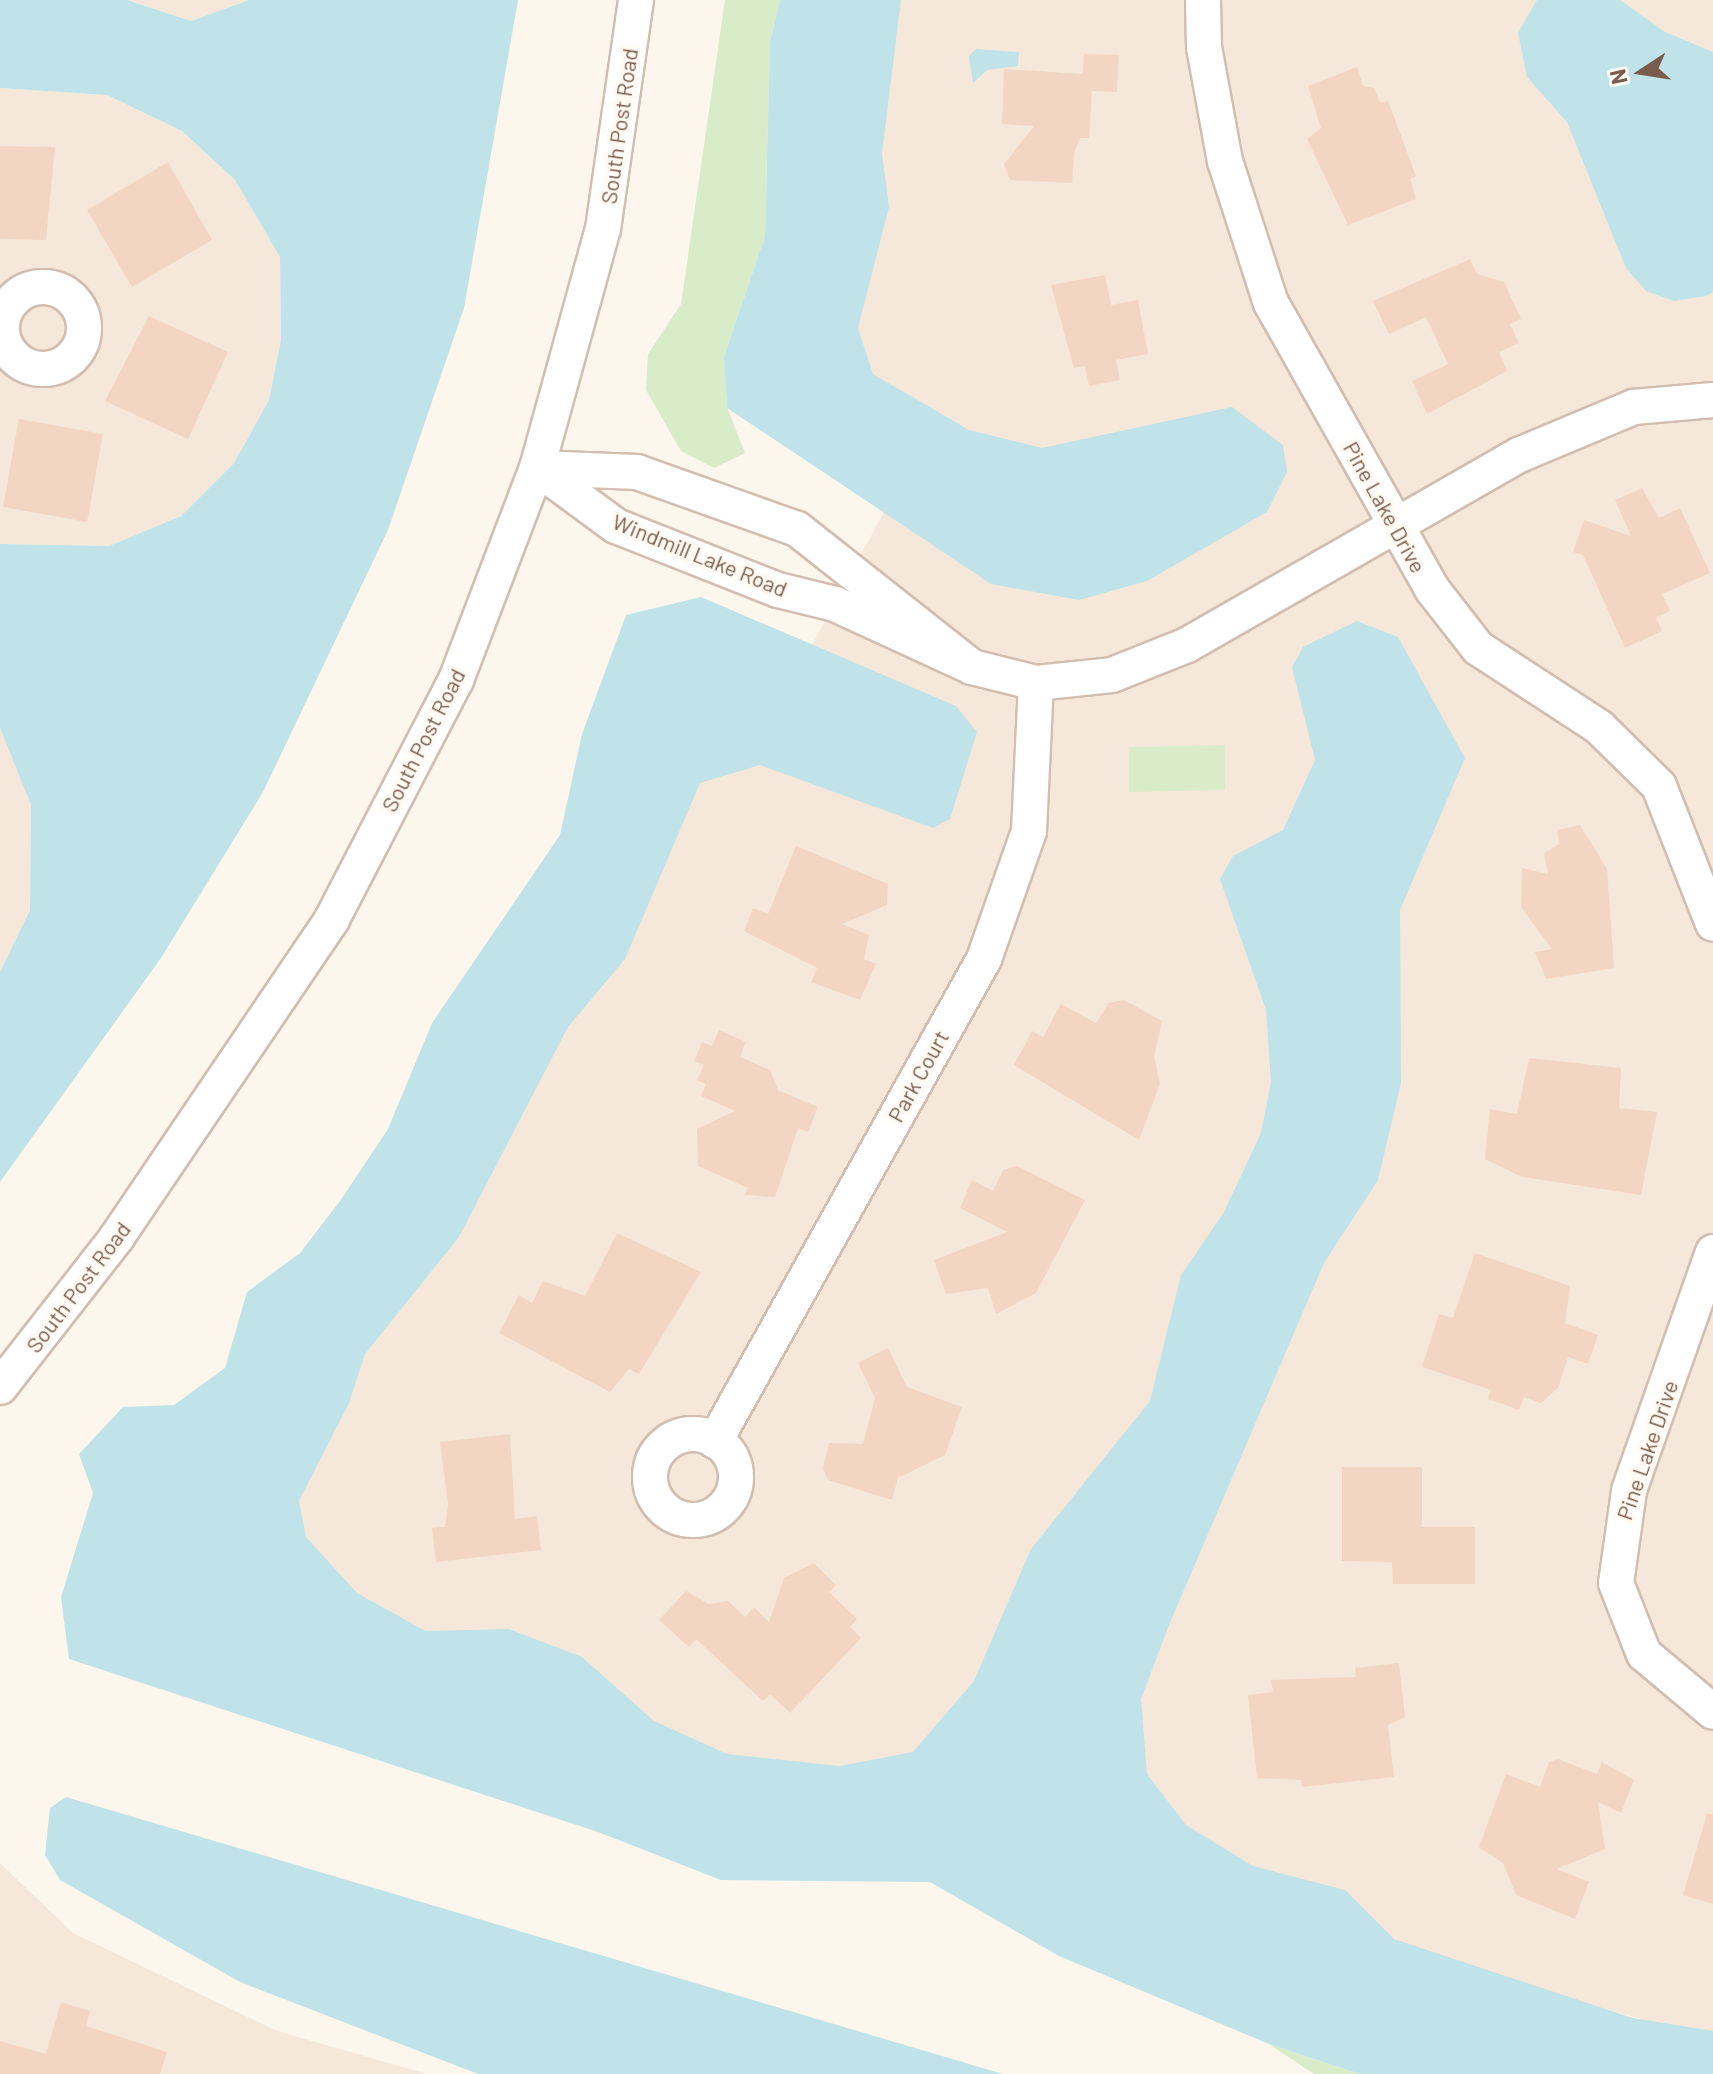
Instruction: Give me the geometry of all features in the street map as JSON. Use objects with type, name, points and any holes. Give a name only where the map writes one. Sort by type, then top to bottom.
[{"type":"street","name":"South Post Road","points":[[0,1387],[117,1237],[332,919],[456,680],[537,468],[603,229],[636,0]]},
{"type":"street","name":"Pine Lake Drive","points":[[1203,0],[1204,47],[1225,161],[1271,303],[1395,525],[1478,648],[1599,727],[1659,786],[1713,924]]},
{"type":"street","name":"Windmill Lake Road","points":[[537,468],[616,526],[778,590],[835,604],[972,667],[1036,683],[1112,675],[1187,645],[1519,455],[1634,407],[1713,400]]},
{"type":"street","name":"Windmill Lake Road","points":[[537,468],[637,472],[797,529],[972,667]]},
{"type":"street","name":"Park Court","points":[[715,1441],[984,959],[1029,831],[1036,683]]},
{"type":"street","name":"Pine Lake Drive","points":[[1713,1252],[1629,1491],[1616,1583],[1644,1654],[1713,1712]]},
{"type":"shaded area","points":[[127,0],[249,0],[191,21]]},
{"type":"shaded area","points":[[880,0],[1713,0],[1713,2040],[727,1754],[426,1631],[357,1593],[272,1516],[688,767],[812,645],[884,512],[858,329]]},
{"type":"shaded area","points":[[0,88],[107,95],[182,131],[235,180],[280,257],[281,339],[269,400],[234,463],[181,516],[109,546],[0,544]]},
{"type":"shaded area","points":[[0,728],[31,805],[30,910],[0,972]]},
{"type":"shaded area","points":[[0,1863],[73,1933],[277,2031],[427,2074],[0,2074]]},
{"type":"green space","points":[[725,0],[780,0],[770,42],[765,236],[724,357],[727,407],[745,453],[714,468],[681,451],[646,390],[648,354],[681,304]]},
{"type":"green space","points":[[1225,745],[1225,790],[1129,792],[1129,747]]},
{"type":"green space","points":[[1269,2044],[1360,2074],[1314,2074]]},
{"type":"water","points":[[0,0],[127,0],[191,21],[249,0],[518,0],[464,308],[388,530],[263,792],[161,958],[0,1182],[0,972],[30,910],[31,805],[0,728],[0,544],[109,546],[181,516],[234,463],[269,400],[281,339],[280,257],[235,180],[182,131],[107,95],[0,88]]},
{"type":"water","points":[[780,0],[901,0],[882,153],[889,207],[858,328],[873,374],[969,430],[1042,448],[1232,407],[1283,445],[1287,472],[1267,512],[1147,581],[1079,600],[991,584],[727,408],[724,357],[765,236],[770,42]]},
{"type":"water","points":[[1537,0],[1620,0],[1665,32],[1713,52],[1713,292],[1674,301],[1646,291],[1626,268],[1567,122],[1527,77],[1518,33]]},
{"type":"water","points":[[976,49],[1019,52],[1018,66],[987,70],[973,83],[969,56]]},
{"type":"water","points":[[701,597],[956,706],[977,732],[950,819],[933,828],[760,765],[700,783],[625,959],[568,1027],[459,1237],[365,1354],[349,1403],[299,1501],[306,1537],[357,1593],[426,1631],[509,1629],[582,1657],[654,1721],[727,1754],[840,1766],[913,1752],[974,1681],[1031,1549],[1150,1401],[1181,1275],[1224,1212],[1261,1133],[1271,1082],[1266,1010],[1220,879],[1233,856],[1283,830],[1315,760],[1292,667],[1303,647],[1357,621],[1398,637],[1465,758],[1400,910],[1401,1083],[1378,1180],[1324,1263],[1169,1625],[1141,1699],[1147,1774],[1186,1825],[1253,1866],[1345,1890],[1394,1939],[1633,2018],[1713,2031],[1713,2074],[1360,2074],[1269,2044],[1059,1956],[930,1882],[721,1880],[598,1832],[69,1659],[61,1597],[93,1493],[79,1454],[123,1407],[174,1405],[225,1368],[247,1292],[300,1253],[340,1201],[388,1129],[432,1023],[560,835],[582,734],[626,615]]},
{"type":"water","points":[[66,1797],[1003,2074],[478,2074],[240,1982],[60,1880],[45,1855],[50,1808]]},
{"type":"building","points":[[1084,54],[1119,55],[1117,92],[1092,91],[1089,138],[1080,138],[1074,153],[1072,183],[1010,180],[1004,164],[1034,126],[1002,124],[1004,69],[1083,74]]},
{"type":"building","points":[[1357,67],[1363,86],[1374,88],[1380,103],[1388,101],[1416,176],[1410,179],[1416,199],[1348,225],[1307,139],[1321,128],[1308,86]]},
{"type":"building","points":[[0,146],[55,147],[46,240],[0,239]]},
{"type":"building","points":[[168,162],[212,240],[132,287],[87,210]]},
{"type":"building","points":[[1470,259],[1477,274],[1504,282],[1521,319],[1510,324],[1519,343],[1499,352],[1507,371],[1427,414],[1412,381],[1448,364],[1426,317],[1389,334],[1373,301]]},
{"type":"building","points":[[1105,275],[1111,305],[1138,300],[1148,354],[1116,360],[1120,380],[1089,386],[1085,366],[1074,368],[1051,285]]},
{"type":"building","points":[[149,316],[228,352],[188,439],[105,401]]},
{"type":"building","points":[[19,419],[103,434],[87,522],[3,507]]},
{"type":"building","points":[[1642,488],[1659,518],[1680,508],[1710,573],[1662,594],[1670,611],[1656,617],[1662,631],[1625,648],[1583,555],[1573,552],[1584,520],[1631,536],[1615,500]]},
{"type":"building","points":[[1580,825],[1607,869],[1614,968],[1546,979],[1535,952],[1552,949],[1521,907],[1522,868],[1548,874],[1544,853],[1559,844],[1557,830]]},
{"type":"building","points":[[796,846],[888,884],[887,905],[842,924],[869,935],[864,959],[876,964],[860,1000],[811,982],[817,968],[744,931],[753,908],[768,914]]},
{"type":"building","points":[[1124,1000],[1162,1021],[1154,1056],[1160,1084],[1139,1140],[1014,1065],[1032,1031],[1043,1037],[1061,1004],[1096,1023],[1109,1003]]},
{"type":"building","points":[[719,1030],[746,1042],[740,1057],[770,1070],[778,1090],[818,1107],[808,1132],[798,1128],[775,1197],[745,1195],[748,1188],[698,1166],[697,1129],[735,1111],[701,1096],[706,1084],[697,1080],[704,1065],[694,1061],[702,1042],[712,1046]]},
{"type":"building","points":[[1529,1058],[1621,1068],[1619,1108],[1657,1112],[1641,1195],[1522,1177],[1485,1159],[1490,1109],[1517,1114]]},
{"type":"building","points":[[1017,1166],[1085,1200],[1036,1293],[996,1314],[988,1288],[946,1294],[934,1260],[1007,1232],[960,1208],[972,1180],[993,1191],[1003,1170]]},
{"type":"building","points":[[617,1233],[701,1272],[639,1374],[629,1369],[610,1392],[499,1333],[519,1295],[532,1303],[543,1281],[585,1296]]},
{"type":"building","points":[[1475,1253],[1570,1286],[1565,1323],[1598,1335],[1588,1364],[1568,1357],[1558,1388],[1541,1403],[1524,1397],[1519,1410],[1488,1399],[1491,1390],[1422,1367],[1439,1314],[1453,1318]]},
{"type":"building","points":[[888,1348],[907,1387],[962,1407],[945,1455],[898,1478],[892,1500],[828,1480],[823,1468],[829,1443],[863,1444],[875,1398],[858,1363]]},
{"type":"building","points":[[510,1434],[515,1519],[537,1516],[541,1550],[436,1562],[432,1528],[445,1527],[448,1504],[440,1442]]},
{"type":"building","points":[[1342,1467],[1422,1467],[1422,1527],[1475,1527],[1475,1584],[1393,1584],[1392,1562],[1342,1561]]},
{"type":"building","points":[[814,1563],[836,1585],[829,1592],[857,1619],[850,1627],[861,1638],[790,1713],[770,1694],[763,1701],[696,1639],[689,1647],[659,1620],[686,1591],[709,1604],[728,1601],[745,1617],[754,1607],[769,1622],[784,1578]]},
{"type":"building","points":[[1399,1663],[1405,1717],[1388,1725],[1394,1777],[1302,1787],[1301,1780],[1257,1778],[1248,1695],[1273,1692],[1271,1680],[1356,1677],[1355,1668]]},
{"type":"building","points":[[1558,1759],[1597,1774],[1602,1762],[1634,1780],[1621,1813],[1598,1802],[1605,1849],[1557,1869],[1589,1882],[1575,1919],[1516,1895],[1503,1863],[1479,1847],[1506,1774],[1540,1787],[1549,1762]]},
{"type":"building","points":[[1707,1814],[1713,1814],[1713,1904],[1683,1895]]},
{"type":"building","points":[[61,2002],[90,2011],[86,2026],[167,2052],[160,2074],[0,2074],[0,2041],[46,2054]]}]
